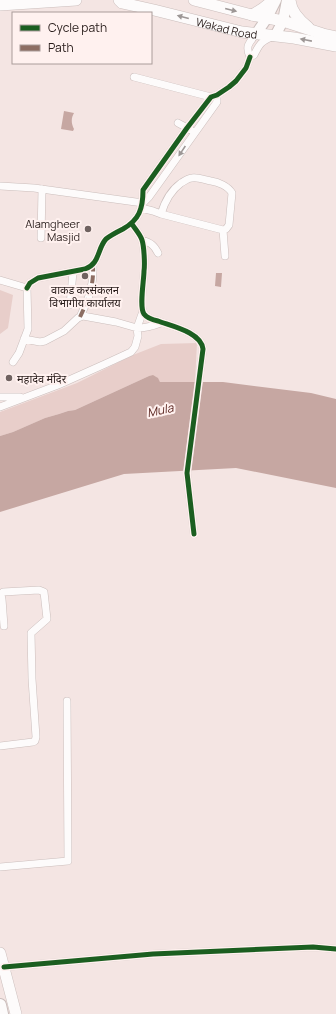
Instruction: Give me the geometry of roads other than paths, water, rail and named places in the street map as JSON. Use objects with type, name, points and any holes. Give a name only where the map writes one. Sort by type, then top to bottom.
[{"type":"highway","points":[[0,1005],[2,1014]]},
{"type":"main road","points":[[0,5],[76,0]]},
{"type":"main road","name":"Wakad Road","points":[[119,0],[235,31],[294,38],[336,46]]},
{"type":"main road","name":"Wakad Road","points":[[194,0],[252,15],[283,21],[336,37]]},
{"type":"main road","points":[[252,15],[272,0]]},
{"type":"main road","points":[[256,34],[267,18],[276,0]]},
{"type":"main road","points":[[275,36],[283,21],[287,0]]},
{"type":"main road","points":[[290,0],[290,4],[296,16],[309,27],[323,34]]},
{"type":"main road","points":[[0,952],[16,1014]]},
{"type":"street","points":[[250,57],[247,51],[249,44],[256,34]]},
{"type":"street","points":[[13,362],[19,353],[28,329],[26,288],[30,283],[38,278],[90,268],[93,265],[106,239],[132,224],[138,216],[142,205],[143,190],[187,128],[214,96],[236,81],[246,68],[250,57],[254,56],[259,45],[275,36]]},
{"type":"street","points":[[134,77],[214,96]]},
{"type":"street","points":[[142,205],[216,102],[214,96]]},
{"type":"street","points":[[178,123],[195,132]]},
{"type":"street","points":[[0,186],[42,189],[142,205],[161,214],[223,230],[229,225],[232,193],[217,182],[190,178],[172,191],[164,203],[161,214]]},
{"type":"street","points":[[41,238],[42,189]]},
{"type":"street","points":[[0,407],[58,385],[131,352],[134,349],[138,336],[137,328],[143,312],[142,287],[145,269],[142,240],[132,224]]},
{"type":"street","points":[[223,230],[225,256]]},
{"type":"street","points":[[142,240],[150,242],[155,246],[158,253]]},
{"type":"street","points":[[24,339],[40,342],[45,341],[64,331],[80,317],[92,288],[94,274],[93,265]]},
{"type":"street","points":[[70,305],[73,272]]},
{"type":"street","points":[[0,280],[26,288]]},
{"type":"street","points":[[143,312],[153,320],[185,331],[200,340],[202,344],[203,349],[187,473],[194,534]]},
{"type":"street","points":[[80,317],[83,316],[116,322],[137,328],[153,326],[161,322]]},
{"type":"street","points":[[0,397],[26,397]]},
{"type":"street","points":[[0,746],[33,742],[36,738],[32,680],[31,633],[47,619],[44,592],[39,590],[3,592],[1,594],[4,626]]},
{"type":"street","points":[[0,867],[68,861],[67,701]]},
{"type":"street","points":[[4,967],[153,954],[313,947],[336,949]]},
{"type":"water","points":[[64,111],[74,113],[72,117],[73,131],[61,129]]},
{"type":"water","points":[[216,273],[222,273],[221,287],[215,286]]},
{"type":"water","name":"Mula","points":[[153,375],[158,378],[160,382],[223,382],[311,393],[336,399],[336,488],[236,468],[124,474],[0,512],[0,436],[45,418],[75,410]]},
{"type":"place","name":"Alamgheer Masjid","points":[[88,229]]},
{"type":"place","name":"वाकड करसंकलन विभागीय कार्यालय","points":[[85,276]]},
{"type":"place","name":"महादेव मंदिर","points":[[9,378]]}]
